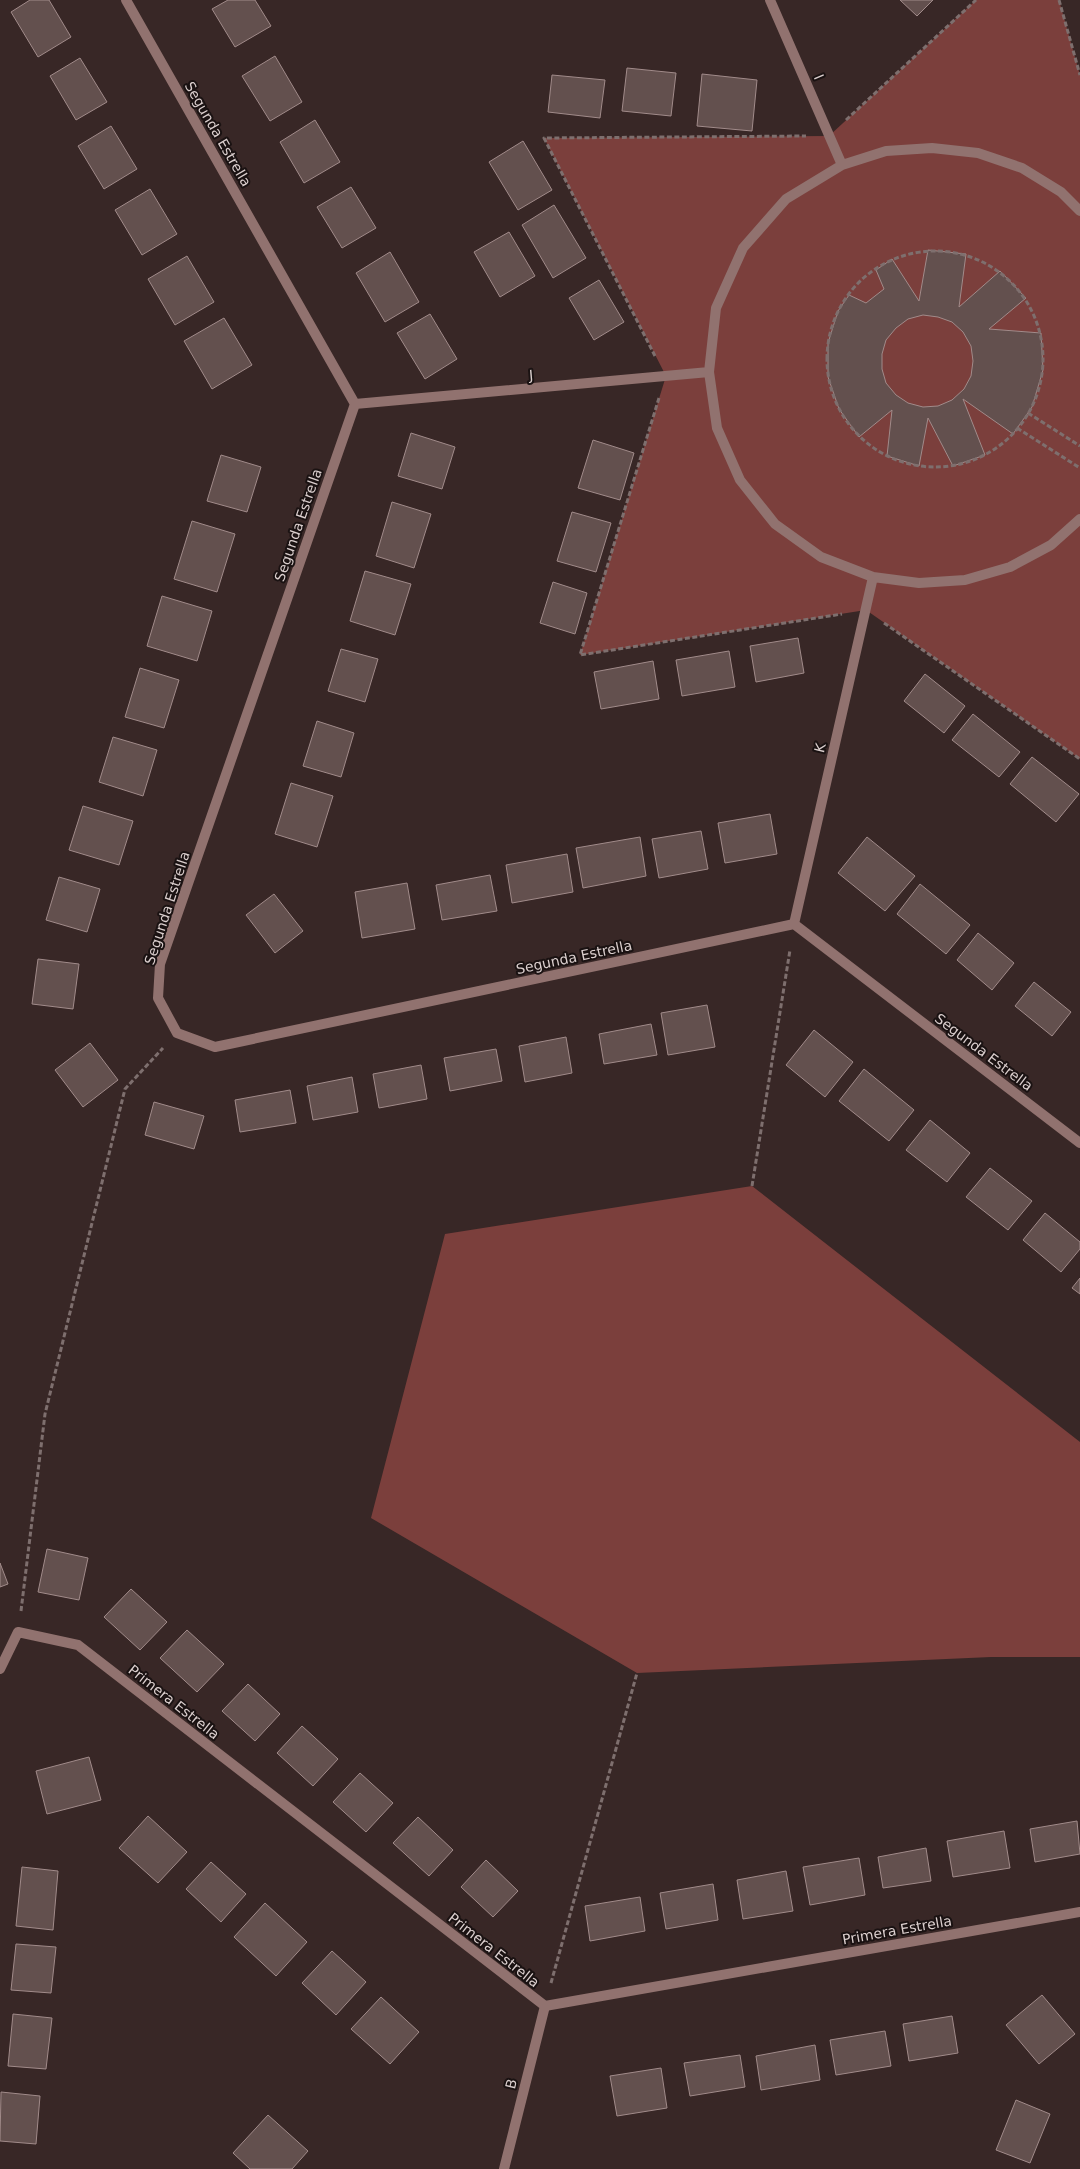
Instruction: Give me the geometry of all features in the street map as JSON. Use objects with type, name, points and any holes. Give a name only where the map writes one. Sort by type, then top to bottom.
[{"type":"street","name":"Segunda Estrella","points":[[126,0],[355,404],[160,964],[158,998],[177,1033],[215,1047],[794,924],[1080,1143]]},
{"type":"street","name":"I","points":[[770,0],[842,165]]},
{"type":"street","points":[[1080,211],[1061,192],[1022,168],[978,153],[932,148],[886,151],[842,165],[786,199],[743,248],[716,308],[709,372],[717,428],[740,480],[775,524],[821,557],[873,577],[919,584],[965,580],[1010,567],[1051,545],[1080,519]]},
{"type":"street","name":"J","points":[[355,404],[709,372]]},
{"type":"street","name":"K","points":[[794,924],[873,577]]},
{"type":"street","points":[[0,1669],[18,1632]]},
{"type":"street","name":"Primera Estrella","points":[[18,1632],[78,1645],[545,2006],[1080,1912]]},
{"type":"street","name":"B","points":[[504,2169],[545,2006]]},
{"type":"path","points":[[976,0],[829,136],[544,138],[666,376],[580,655],[866,610],[1080,759]]},
{"type":"path","points":[[1059,0],[1080,75]]},
{"type":"path","points":[[928,250],[966,254],[1000,271],[1026,298],[1041,333],[1043,370],[1032,407],[1017,428],[985,455],[953,466],[919,466],[887,456],[859,437],[839,409],[828,377],[828,343],[838,311],[849,295],[876,270],[892,259],[928,250]]},
{"type":"path","points":[[1028,413],[1080,446]]},
{"type":"path","points":[[1017,428],[1080,468]]},
{"type":"path","points":[[752,1186],[794,924]]},
{"type":"path","points":[[18,1632],[46,1414],[125,1089],[177,1033]]},
{"type":"path","points":[[545,2006],[637,1673]]},
{"type":"shaded area","points":[[976,0],[1059,0],[1080,75],[1080,759],[866,610],[580,655],[666,376],[544,138],[829,136]]},
{"type":"shaded area","points":[[752,1186],[1080,1442],[1080,1657],[991,1657],[637,1673],[371,1518],[445,1234]]},
{"type":"building","points":[[30,0],[49,0],[71,37],[38,57],[11,12]]},
{"type":"building","points":[[228,0],[255,0],[271,26],[235,47],[212,9]]},
{"type":"building","points":[[900,0],[933,0],[917,16]]},
{"type":"building","points":[[275,56],[302,102],[270,121],[242,76]]},
{"type":"building","points":[[80,58],[107,102],[76,120],[50,76]]},
{"type":"building","points":[[627,68],[676,73],[671,116],[622,111]]},
{"type":"building","points":[[702,74],[757,80],[752,131],[697,126]]},
{"type":"building","points":[[552,75],[605,80],[600,118],[548,112]]},
{"type":"building","points":[[315,120],[340,162],[304,183],[280,142]]},
{"type":"building","points":[[111,126],[137,169],[104,189],[78,146]]},
{"type":"building","points":[[523,141],[552,190],[518,210],[489,162]]},
{"type":"building","points":[[351,187],[376,228],[342,248],[317,207]]},
{"type":"building","points":[[150,189],[177,234],[142,255],[115,210]]},
{"type":"building","points":[[554,205],[586,258],[553,278],[522,225]]},
{"type":"building","points":[[509,232],[535,276],[500,297],[474,252]]},
{"type":"building","points":[[928,250],[966,254],[959,307],[1000,271],[1026,298],[989,329],[1041,333],[1043,370],[1032,407],[1013,434],[963,399],[985,455],[953,466],[928,418],[919,466],[887,456],[892,410],[859,437],[839,409],[828,377],[828,343],[838,311],[849,295],[866,303],[884,289],[876,270],[892,259],[919,301]],"holes":[[[923,315],[938,317],[952,322],[963,332],[971,346],[973,361],[971,376],[964,389],[952,400],[938,406],[923,407],[908,403],[896,395],[886,383],[882,369],[882,354],[886,340],[896,328],[908,319]]]},
{"type":"building","points":[[390,252],[419,302],[385,322],[356,273]]},
{"type":"building","points":[[187,256],[214,302],[175,325],[148,279]]},
{"type":"building","points":[[599,280],[624,322],[594,340],[569,298]]},
{"type":"building","points":[[430,314],[457,359],[425,379],[397,333]]},
{"type":"building","points":[[224,318],[252,365],[212,389],[184,341]]},
{"type":"building","points":[[411,433],[455,447],[442,489],[398,476]]},
{"type":"building","points":[[593,440],[634,453],[620,500],[578,488]]},
{"type":"building","points":[[221,455],[261,467],[247,512],[207,501]]},
{"type":"building","points":[[392,502],[431,514],[414,568],[376,556]]},
{"type":"building","points":[[572,512],[611,523],[596,572],[557,561]]},
{"type":"building","points":[[192,521],[235,534],[217,592],[174,579]]},
{"type":"building","points":[[365,571],[411,584],[395,635],[350,621]]},
{"type":"building","points":[[553,582],[587,593],[575,634],[540,623]]},
{"type":"building","points":[[162,596],[212,611],[197,661],[147,646]]},
{"type":"building","points":[[798,638],[804,673],[756,682],[750,646]]},
{"type":"building","points":[[341,649],[378,659],[365,702],[328,691]]},
{"type":"building","points":[[729,651],[735,687],[682,696],[676,660]]},
{"type":"building","points":[[653,661],[659,699],[601,709],[594,672]]},
{"type":"building","points":[[140,668],[179,680],[164,728],[125,717]]},
{"type":"building","points":[[925,674],[965,706],[944,733],[904,701]]},
{"type":"building","points":[[973,714],[1020,752],[999,777],[952,740]]},
{"type":"building","points":[[317,721],[354,733],[341,777],[303,766]]},
{"type":"building","points":[[113,737],[157,750],[143,796],[99,782]]},
{"type":"building","points":[[1032,757],[1079,794],[1056,822],[1010,784]]},
{"type":"building","points":[[291,783],[333,796],[317,847],[275,834]]},
{"type":"building","points":[[83,806],[133,821],[119,865],[69,850]]},
{"type":"building","points":[[770,814],[777,854],[725,863],[718,823]]},
{"type":"building","points":[[701,831],[708,869],[659,878],[652,839]]},
{"type":"building","points":[[640,837],[646,876],[583,888],[576,848]]},
{"type":"building","points":[[867,837],[915,876],[885,911],[838,873]]},
{"type":"building","points":[[567,854],[573,892],[512,903],[506,865]]},
{"type":"building","points":[[490,875],[497,911],[442,920],[436,885]]},
{"type":"building","points":[[59,877],[100,889],[87,932],[46,920]]},
{"type":"building","points":[[407,883],[415,929],[362,938],[355,892]]},
{"type":"building","points":[[920,884],[970,925],[946,954],[897,914]]},
{"type":"building","points":[[274,894],[303,931],[275,953],[246,915]]},
{"type":"building","points":[[978,933],[1014,963],[992,990],[957,960]]},
{"type":"building","points":[[38,959],[79,964],[73,1009],[32,1004]]},
{"type":"building","points":[[1034,982],[1071,1012],[1052,1036],[1015,1006]]},
{"type":"building","points":[[707,1005],[715,1047],[668,1055],[661,1013]]},
{"type":"building","points":[[651,1024],[657,1055],[604,1064],[599,1034]]},
{"type":"building","points":[[814,1030],[853,1062],[825,1097],[786,1065]]},
{"type":"building","points":[[566,1037],[572,1073],[525,1082],[519,1046]]},
{"type":"building","points":[[90,1043],[118,1080],[83,1107],[55,1070]]},
{"type":"building","points":[[496,1049],[502,1081],[450,1091],[444,1058]]},
{"type":"building","points":[[421,1065],[427,1099],[379,1108],[373,1074]]},
{"type":"building","points":[[864,1069],[914,1110],[889,1141],[839,1101]]},
{"type":"building","points":[[352,1077],[358,1112],[313,1120],[307,1086]]},
{"type":"building","points":[[290,1090],[296,1123],[240,1132],[235,1100]]},
{"type":"building","points":[[154,1102],[204,1116],[194,1149],[145,1135]]},
{"type":"building","points":[[930,1120],[970,1153],[947,1182],[906,1150]]},
{"type":"building","points":[[990,1168],[1032,1201],[1008,1230],[966,1197]]},
{"type":"building","points":[[1045,1213],[1080,1242],[1080,1249],[1061,1272],[1023,1240]]},
{"type":"building","points":[[1080,1278],[1080,1294],[1072,1288]]},
{"type":"building","points":[[47,1549],[88,1558],[79,1600],[38,1592]]},
{"type":"building","points":[[0,1563],[8,1584],[0,1587]]},
{"type":"building","points":[[131,1589],[167,1622],[140,1650],[104,1617]]},
{"type":"building","points":[[187,1630],[224,1664],[197,1692],[160,1658]]},
{"type":"building","points":[[248,1684],[280,1714],[255,1741],[222,1711]]},
{"type":"building","points":[[302,1726],[338,1759],[313,1786],[277,1753]]},
{"type":"building","points":[[89,1757],[101,1800],[47,1814],[36,1771]]},
{"type":"building","points":[[360,1773],[393,1803],[366,1832],[333,1802]]},
{"type":"building","points":[[148,1816],[187,1852],[158,1883],[119,1848]]},
{"type":"building","points":[[418,1817],[453,1850],[429,1876],[393,1843]]},
{"type":"building","points":[[1077,1821],[1080,1854],[1035,1862],[1030,1829]]},
{"type":"building","points":[[1004,1831],[1010,1868],[953,1877],[947,1841]]},
{"type":"building","points":[[926,1848],[931,1881],[883,1888],[878,1857]]},
{"type":"building","points":[[859,1858],[865,1895],[810,1905],[803,1867]]},
{"type":"building","points":[[486,1860],[518,1891],[493,1917],[461,1887]]},
{"type":"building","points":[[211,1862],[246,1894],[221,1922],[186,1889]]},
{"type":"building","points":[[22,1867],[58,1871],[53,1930],[16,1926]]},
{"type":"building","points":[[786,1871],[793,1911],[743,1919],[737,1880]]},
{"type":"building","points":[[713,1884],[718,1920],[666,1929],[660,1893]]},
{"type":"building","points":[[640,1897],[645,1931],[590,1941],[585,1906]]},
{"type":"building","points":[[265,1903],[307,1942],[276,1976],[234,1937]]},
{"type":"building","points":[[16,1944],[56,1947],[51,1993],[11,1990]]},
{"type":"building","points":[[332,1951],[366,1982],[336,2015],[302,1983]]},
{"type":"building","points":[[1042,1995],[1075,2034],[1039,2064],[1006,2025]]},
{"type":"building","points":[[381,1997],[419,2032],[390,2064],[351,2029]]},
{"type":"building","points":[[13,2014],[52,2018],[46,2069],[8,2066]]},
{"type":"building","points":[[952,2016],[958,2053],[909,2061],[903,2024]]},
{"type":"building","points":[[885,2031],[891,2066],[836,2075],[830,2040]]},
{"type":"building","points":[[815,2045],[820,2080],[761,2090],[756,2056]]},
{"type":"building","points":[[740,2055],[745,2087],[690,2096],[684,2063]]},
{"type":"building","points":[[661,2068],[667,2108],[617,2116],[610,2076]]},
{"type":"building","points":[[1,2092],[40,2096],[36,2144],[0,2141]]},
{"type":"building","points":[[1016,2100],[1050,2114],[1030,2163],[996,2150]]},
{"type":"building","points":[[268,2115],[308,2151],[292,2169],[250,2169],[233,2153]]}]
